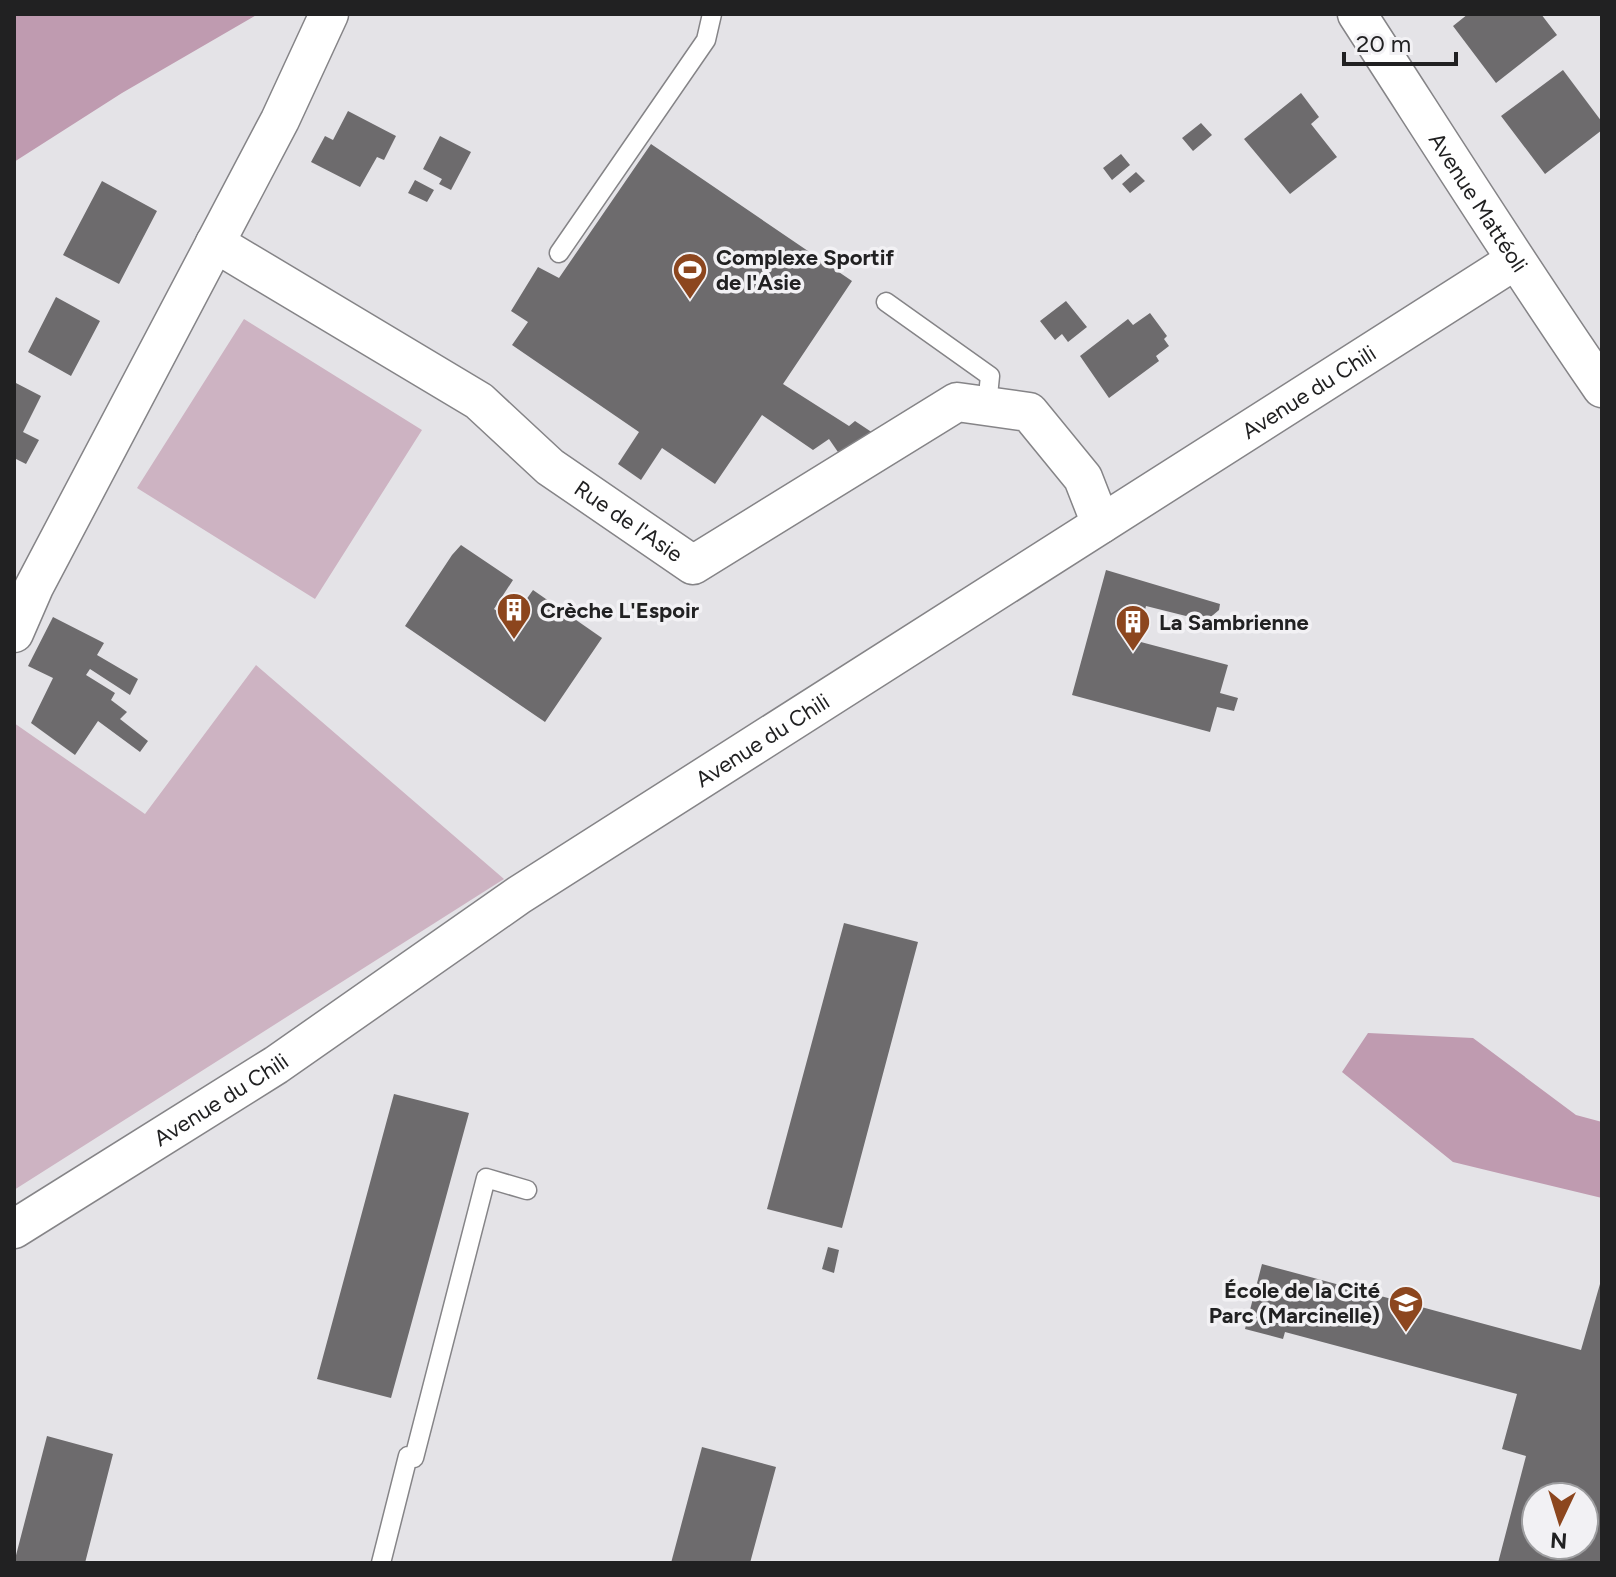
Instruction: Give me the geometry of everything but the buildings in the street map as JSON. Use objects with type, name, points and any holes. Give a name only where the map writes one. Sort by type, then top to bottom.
[{"type":"street","points":[[14,633],[34,587],[280,120],[329,14]]},
{"type":"street","name":"Avenue Mattéoli","points":[[1357,14],[1514,261],[1602,388]]},
{"type":"street","name":"Rue de l'Asie","points":[[215,243],[479,401],[550,467],[693,565],[957,402],[1029,412],[1083,478],[1101,524]]},
{"type":"street","name":"Avenue du Chili","points":[[14,1229],[276,1065],[519,895],[1514,261]]},
{"type":"lane","points":[[559,253],[706,40],[712,14]]},
{"type":"lane","points":[[886,302],[990,376],[987,405]]},
{"type":"lane","points":[[381,1563],[486,1178],[527,1190]]},
{"type":"shaded area","points":[[14,14],[258,14],[122,93],[14,162]]},
{"type":"shaded area","points":[[244,319],[422,430],[315,599],[137,488]]},
{"type":"shaded area","points":[[256,665],[504,879],[14,1190],[14,723],[145,814]]},
{"type":"shaded area","points":[[1368,1033],[1473,1038],[1576,1115],[1602,1122],[1602,1198],[1453,1162],[1342,1072]]},
{"type":"place","name":"Complexe Sportif de l'Asie","points":[[690,301]]},
{"type":"place","name":"Crèche L'Espoir","points":[[514,641]]},
{"type":"place","name":"La Sambrienne","points":[[1133,653]]},
{"type":"place","name":"École de la Cité Parc (Marcinelle)","points":[[1406,1334]]}]
